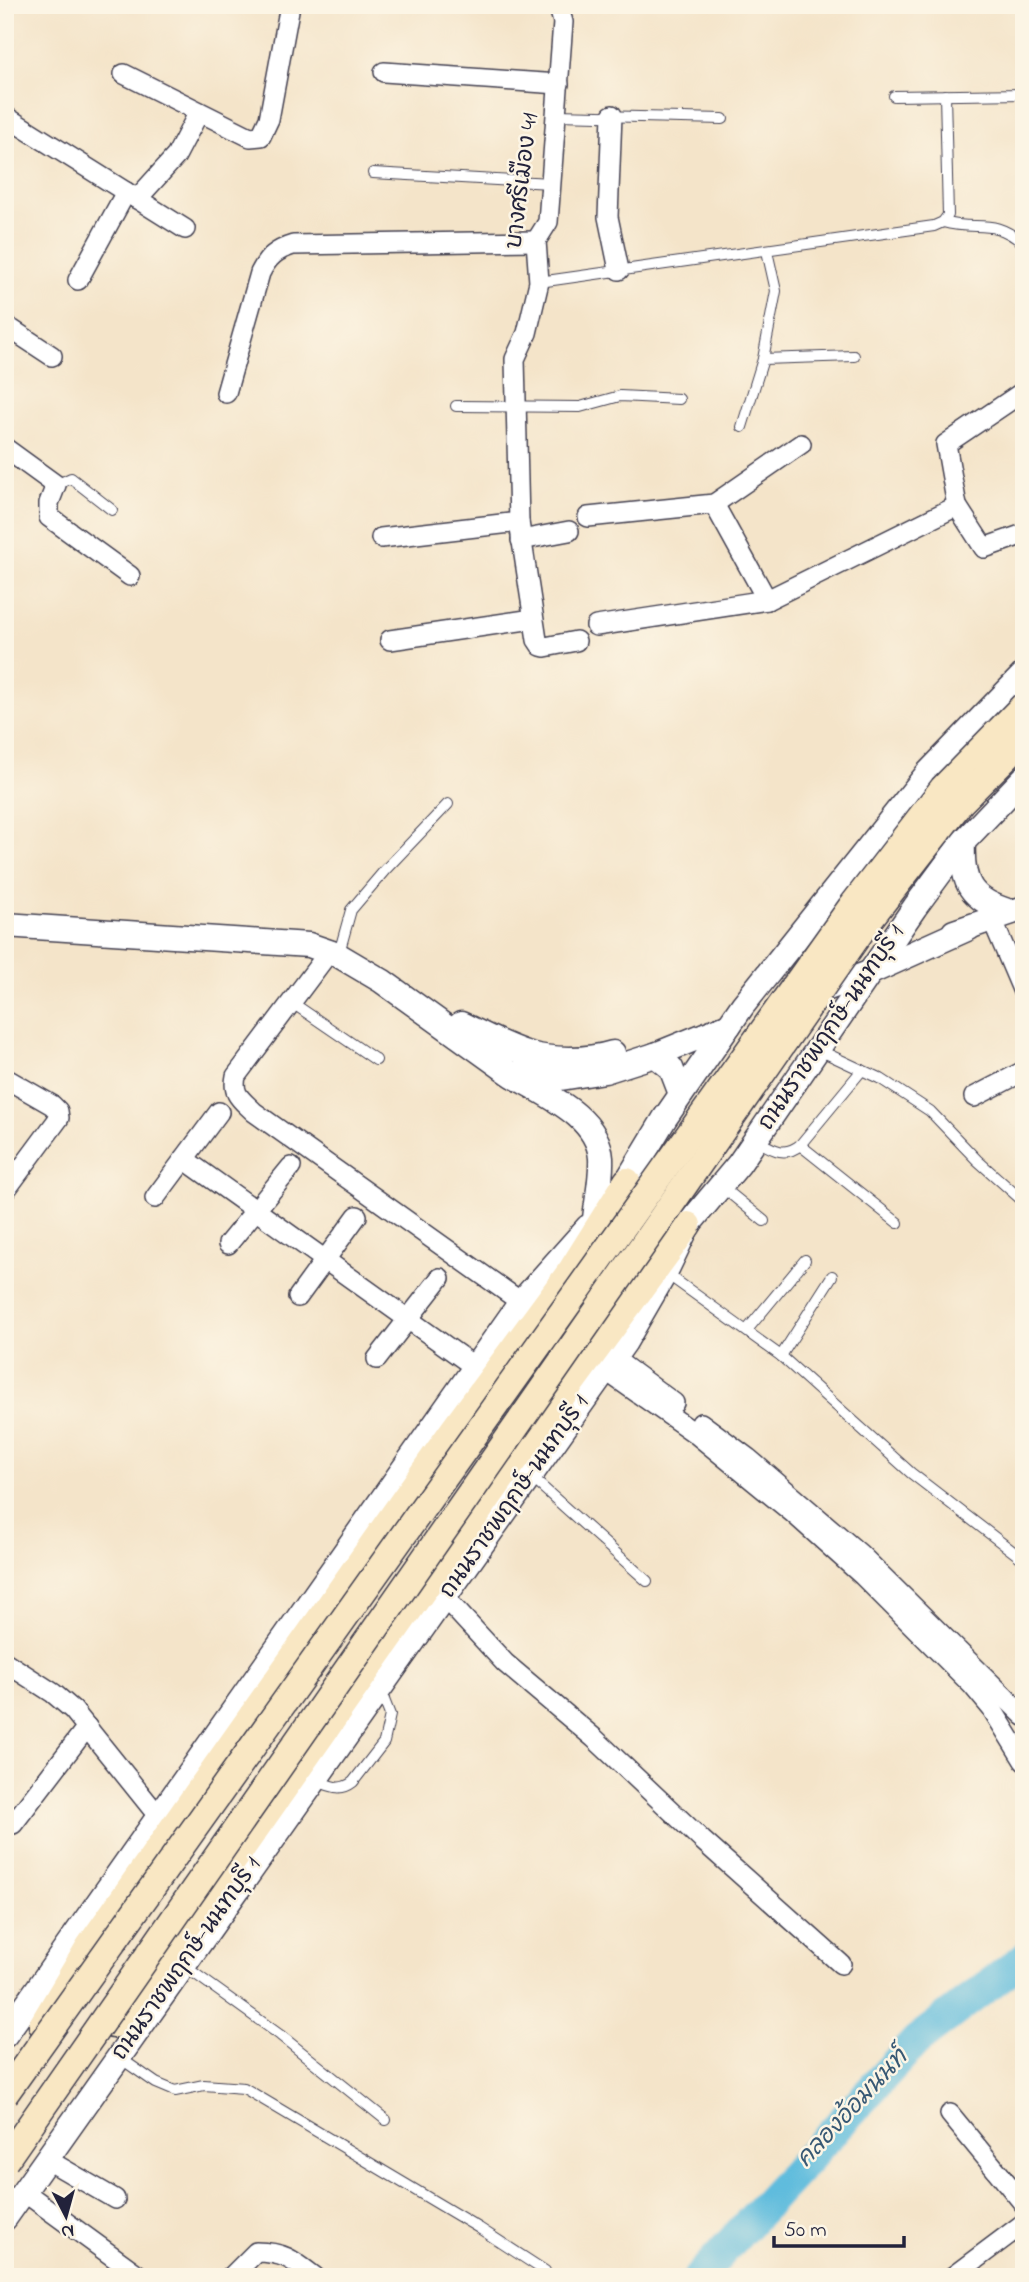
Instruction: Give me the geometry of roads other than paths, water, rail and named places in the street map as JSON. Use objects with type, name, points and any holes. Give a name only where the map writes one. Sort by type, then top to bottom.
[{"type":"main road","points":[[5,2094],[851,907],[943,788],[1024,705]]},
{"type":"main road","name":"ถนนราชพฤกษ์-นนทบุรี 1","points":[[9,2155],[869,920],[961,802],[1024,740]]},
{"type":"main road","points":[[5,2087],[89,1946],[452,1432],[571,1270],[627,1181]]},
{"type":"main road","points":[[9,2155],[161,1964],[519,1473],[688,1225]]},
{"type":"street","points":[[124,74],[254,138],[263,134],[269,119],[290,5]]},
{"type":"street","name":"บางศรีเมือง 41","points":[[533,619],[520,531],[515,359],[527,333],[539,282],[536,241],[548,222],[563,22],[557,6]]},
{"type":"street","points":[[384,72],[559,84]]},
{"type":"street","points":[[78,279],[132,195],[176,156],[199,113]]},
{"type":"street","points":[[612,115],[608,217],[619,270]]},
{"type":"street","points":[[5,116],[185,229]]},
{"type":"street","points":[[226,393],[260,273],[268,259],[280,249],[293,244],[536,241]]},
{"type":"street","points":[[5,325],[52,356]]},
{"type":"street","points":[[1024,391],[946,444],[957,506],[984,548],[1024,534]]},
{"type":"street","points":[[589,517],[714,503],[801,444]]},
{"type":"street","points":[[5,449],[56,485],[47,510],[49,517],[130,576]]},
{"type":"street","points":[[714,503],[767,600]]},
{"type":"street","points":[[596,625],[767,600],[957,506]]},
{"type":"street","points":[[381,538],[569,531]]},
{"type":"street","points":[[390,640],[533,619],[537,640],[541,646],[576,641]]},
{"type":"street","points":[[5,2035],[521,1303],[627,1181],[676,1101],[846,875],[928,773],[1024,674]]},
{"type":"street","name":"ถนนราชพฤกษ์-นนทบุรี 1","points":[[5,2218],[444,1597],[519,1473],[609,1364],[665,1273],[688,1225],[721,1186],[751,1139],[963,842],[1024,778]]},
{"type":"street","points":[[963,842],[962,861],[966,882],[975,895],[992,907],[999,917],[1024,994]]},
{"type":"street","points":[[846,875],[851,898],[861,913],[882,922],[904,922]]},
{"type":"street","points":[[510,1073],[561,1078],[605,1072],[655,1055],[883,953],[999,917]]},
{"type":"street","points":[[418,1005],[526,1053],[557,1058],[600,1057],[869,973],[999,917]]},
{"type":"street","points":[[5,925],[255,940],[309,945],[333,953],[382,981],[510,1073],[585,1121],[596,1135],[601,1158],[595,1219]]},
{"type":"street","points":[[333,953],[291,1002],[236,1076],[234,1087],[239,1098],[254,1112],[521,1303]]},
{"type":"street","points":[[744,1014],[771,1049],[766,1087],[751,1139]]},
{"type":"street","points":[[655,1055],[671,1068],[676,1101]]},
{"type":"street","points":[[974,1097],[1024,1071]]},
{"type":"street","points":[[5,1077],[52,1105],[58,1111],[59,1118],[5,1191]]},
{"type":"street","points":[[676,1101],[698,1094],[723,1093],[741,1102],[751,1139]]},
{"type":"street","points":[[155,1198],[219,1112]]},
{"type":"street","points":[[184,1159],[475,1367]]},
{"type":"street","points":[[228,1244],[291,1167]]},
{"type":"street","points":[[298,1297],[357,1216]]},
{"type":"street","points":[[377,1359],[440,1278]]},
{"type":"street","points":[[609,1364],[748,1458],[860,1554],[1024,1716]]},
{"type":"street","points":[[609,1364],[794,1514],[863,1576],[972,1685],[992,1709],[1024,1761]]},
{"type":"street","points":[[444,1597],[505,1663],[594,1738],[702,1840],[841,1964]]},
{"type":"street","points":[[5,1662],[53,1693],[73,1710],[159,1817]]},
{"type":"street","points":[[13,1824],[87,1727]]},
{"type":"street","points":[[950,2114],[1024,2204]]},
{"type":"street","points":[[46,2158],[115,2199]]},
{"type":"street","points":[[23,2191],[141,2277]]},
{"type":"street","points":[[952,2277],[1024,2223]]},
{"type":"street","points":[[231,2277],[256,2252],[275,2252],[291,2258],[315,2277]]},
{"type":"lane","points":[[894,96],[1024,94]]},
{"type":"lane","points":[[539,282],[767,251],[934,226],[943,222],[948,215],[945,95]]},
{"type":"lane","points":[[557,115],[723,119]]},
{"type":"lane","points":[[373,173],[551,183]]},
{"type":"lane","points":[[943,222],[965,227],[990,225],[1024,244]]},
{"type":"lane","points":[[742,427],[763,359],[776,291],[767,251]]},
{"type":"lane","points":[[763,359],[854,356]]},
{"type":"lane","points":[[456,406],[580,407],[620,396],[679,399]]},
{"type":"lane","points":[[56,485],[71,478],[112,510]]},
{"type":"lane","points":[[333,953],[351,910],[385,870],[449,804]]},
{"type":"lane","points":[[291,1002],[376,1060]]},
{"type":"lane","points":[[817,1049],[881,1079],[930,1111],[977,1160],[1024,1202]]},
{"type":"lane","points":[[751,1139],[779,1153],[791,1152],[862,1070]]},
{"type":"lane","points":[[800,1144],[898,1223]]},
{"type":"lane","points":[[721,1186],[764,1221]]},
{"type":"lane","points":[[747,1330],[805,1261]]},
{"type":"lane","points":[[665,1273],[781,1356],[911,1473],[1024,1560]]},
{"type":"lane","points":[[781,1356],[832,1276]]},
{"type":"lane","points":[[519,1473],[646,1581]]},
{"type":"lane","points":[[314,1780],[338,1789],[346,1787],[353,1782],[384,1742],[390,1715],[379,1688]]},
{"type":"lane","points":[[183,1965],[280,2035],[386,2120]]},
{"type":"lane","points":[[118,2057],[156,2083],[176,2091],[204,2085],[244,2088],[479,2228],[545,2271]]},
{"type":"waterway","name":"คลองอ้อมนนท์","points":[[699,2277],[916,2041],[1024,1958]]}]
